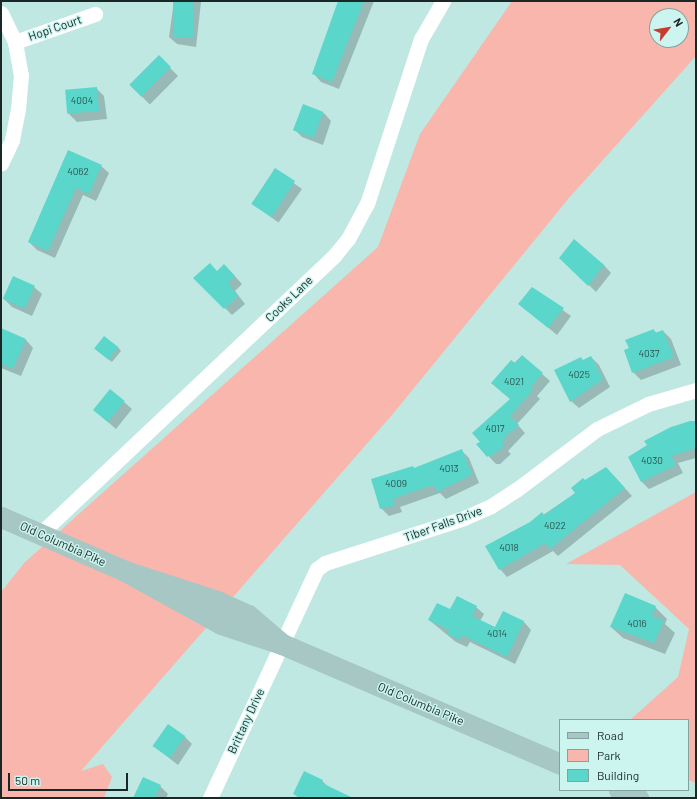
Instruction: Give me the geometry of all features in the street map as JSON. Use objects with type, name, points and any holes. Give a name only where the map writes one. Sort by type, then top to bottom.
[{"type":"street","name":"Cooks Lane","points":[[40,534],[334,256],[348,240],[367,204],[421,39],[443,1]]},
{"type":"street","points":[[1,13],[15,42],[20,75],[18,109],[12,140],[1,164]]},
{"type":"street","name":"Hopi Court","points":[[15,42],[96,14]]},
{"type":"street","name":"Tiber Falls Drive","points":[[282,644],[311,579],[325,563],[456,521],[486,508],[516,490],[571,446],[602,425],[648,404],[696,390]]},
{"type":"street","name":"Old Columbia Pike","points":[[1,517],[125,572],[221,624],[282,644],[559,764]]},
{"type":"street","name":"Brittany Drive","points":[[210,798],[282,644]]},
{"type":"street","points":[[621,791],[638,798]]},
{"type":"green space","points":[[512,1],[696,1],[696,56],[569,198],[392,415],[81,771],[103,764],[112,777],[104,798],[1,798],[1,592],[25,562],[378,247],[420,134]]},
{"type":"green space","points":[[696,492],[696,783],[689,780],[689,719],[631,719],[678,677],[689,629],[620,565],[566,564]]},
{"type":"building","points":[[173,1],[193,1],[193,37],[173,37]]},
{"type":"building","points":[[338,1],[364,1],[332,82],[312,74]]},
{"type":"building","points":[[159,55],[171,67],[141,97],[129,85]]},
{"type":"building","points":[[97,87],[99,111],[67,114],[65,90]]},
{"type":"building","points":[[303,104],[324,112],[314,138],[293,130]]},
{"type":"building","points":[[68,150],[102,165],[89,194],[76,188],[48,251],[28,242]]},
{"type":"building","points":[[275,168],[295,181],[272,217],[252,204]]},
{"type":"building","points":[[574,239],[604,265],[588,286],[559,258]]},
{"type":"building","points":[[210,263],[217,271],[224,264],[235,276],[228,283],[238,296],[224,309],[193,278]]},
{"type":"building","points":[[13,276],[35,286],[25,309],[3,299]]},
{"type":"building","points":[[532,287],[564,308],[548,328],[518,304]]},
{"type":"building","points":[[1,328],[26,339],[13,369],[1,364]]},
{"type":"building","points":[[654,329],[655,333],[663,330],[674,357],[632,373],[624,350],[629,348],[625,340]]},
{"type":"building","points":[[104,336],[118,347],[108,360],[94,349]]},
{"type":"building","points":[[522,355],[543,373],[530,388],[533,390],[510,416],[519,425],[507,435],[502,443],[504,446],[491,457],[490,455],[487,457],[476,444],[480,442],[472,433],[510,399],[491,383],[511,360],[515,363]]},
{"type":"building","points":[[591,356],[603,379],[570,402],[554,370],[581,357],[583,360]]},
{"type":"building","points":[[110,389],[125,401],[108,422],[93,410]]},
{"type":"building","points":[[690,421],[696,421],[696,448],[671,456],[676,465],[641,482],[628,457],[647,445],[644,441],[671,427]]},
{"type":"building","points":[[462,449],[472,475],[437,492],[434,485],[393,499],[395,505],[380,509],[371,479],[413,466],[414,468]]},
{"type":"building","points":[[606,467],[625,488],[550,549],[545,543],[499,570],[485,546],[530,522],[542,512],[544,515],[575,493],[571,488],[583,478],[585,480]]},
{"type":"building","points":[[625,593],[656,606],[652,616],[664,621],[654,643],[610,627]]},
{"type":"building","points":[[457,596],[477,606],[472,616],[495,627],[503,611],[524,621],[507,657],[462,635],[460,640],[447,634],[449,630],[428,620],[437,603],[450,609]]},
{"type":"building","points":[[168,724],[185,736],[170,758],[153,746]]},
{"type":"building","points":[[304,771],[323,780],[322,783],[353,798],[302,798],[293,794]]},
{"type":"building","points":[[143,777],[161,785],[155,798],[133,798]]}]
